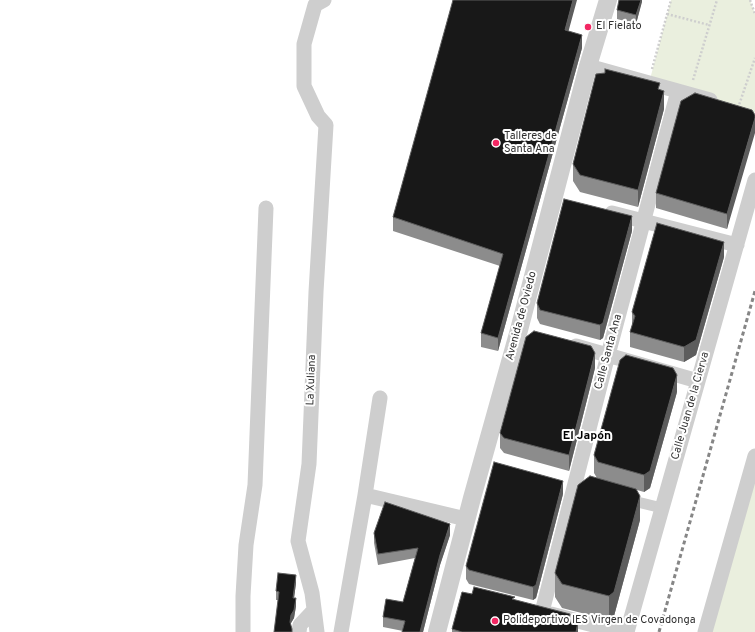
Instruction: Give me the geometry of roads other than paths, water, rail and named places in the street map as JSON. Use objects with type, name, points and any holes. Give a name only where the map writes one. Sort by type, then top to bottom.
[{"type":"street","name":"La Xuliana","points":[[317,632],[312,593],[298,541],[309,464],[316,300],[326,125],[318,116],[304,86],[304,44],[315,4],[324,0]]},
{"type":"street","name":"Avenida de Oviedo","points":[[437,632],[457,590],[466,519],[488,464],[525,332],[560,200],[588,66],[608,0]]},
{"type":"street","points":[[588,66],[738,108]]},
{"type":"street","name":"Calle Santa Ana","points":[[542,612],[578,487],[608,355],[644,221],[683,93]]},
{"type":"street","name":"Calle Juan de la Cierva","points":[[627,632],[755,180]]},
{"type":"street","points":[[243,632],[243,596],[246,545],[255,485],[266,208]]},
{"type":"street","points":[[596,209],[737,245]]},
{"type":"street","points":[[565,343],[698,381]]},
{"type":"street","points":[[341,632],[380,398]]},
{"type":"street","points":[[705,632],[755,456]]},
{"type":"street","points":[[559,482],[578,487]]},
{"type":"street","points":[[365,495],[466,519]]},
{"type":"street","points":[[611,495],[662,508]]},
{"type":"street","points":[[527,608],[620,632]]},
{"type":"street","points":[[299,632],[300,625],[314,610]]},
{"type":"railway","points":[[659,632],[755,291]]},
{"type":"place","name":"El Fielato","points":[[588,27]]},
{"type":"place","name":"Talleres de Santa Ana","points":[[496,143]]},
{"type":"place","name":"Polideportivo IES Virgen de Covadonga","points":[[495,621]]},
{"type":"district","name":"El Japón","points":[[587,437]]}]
